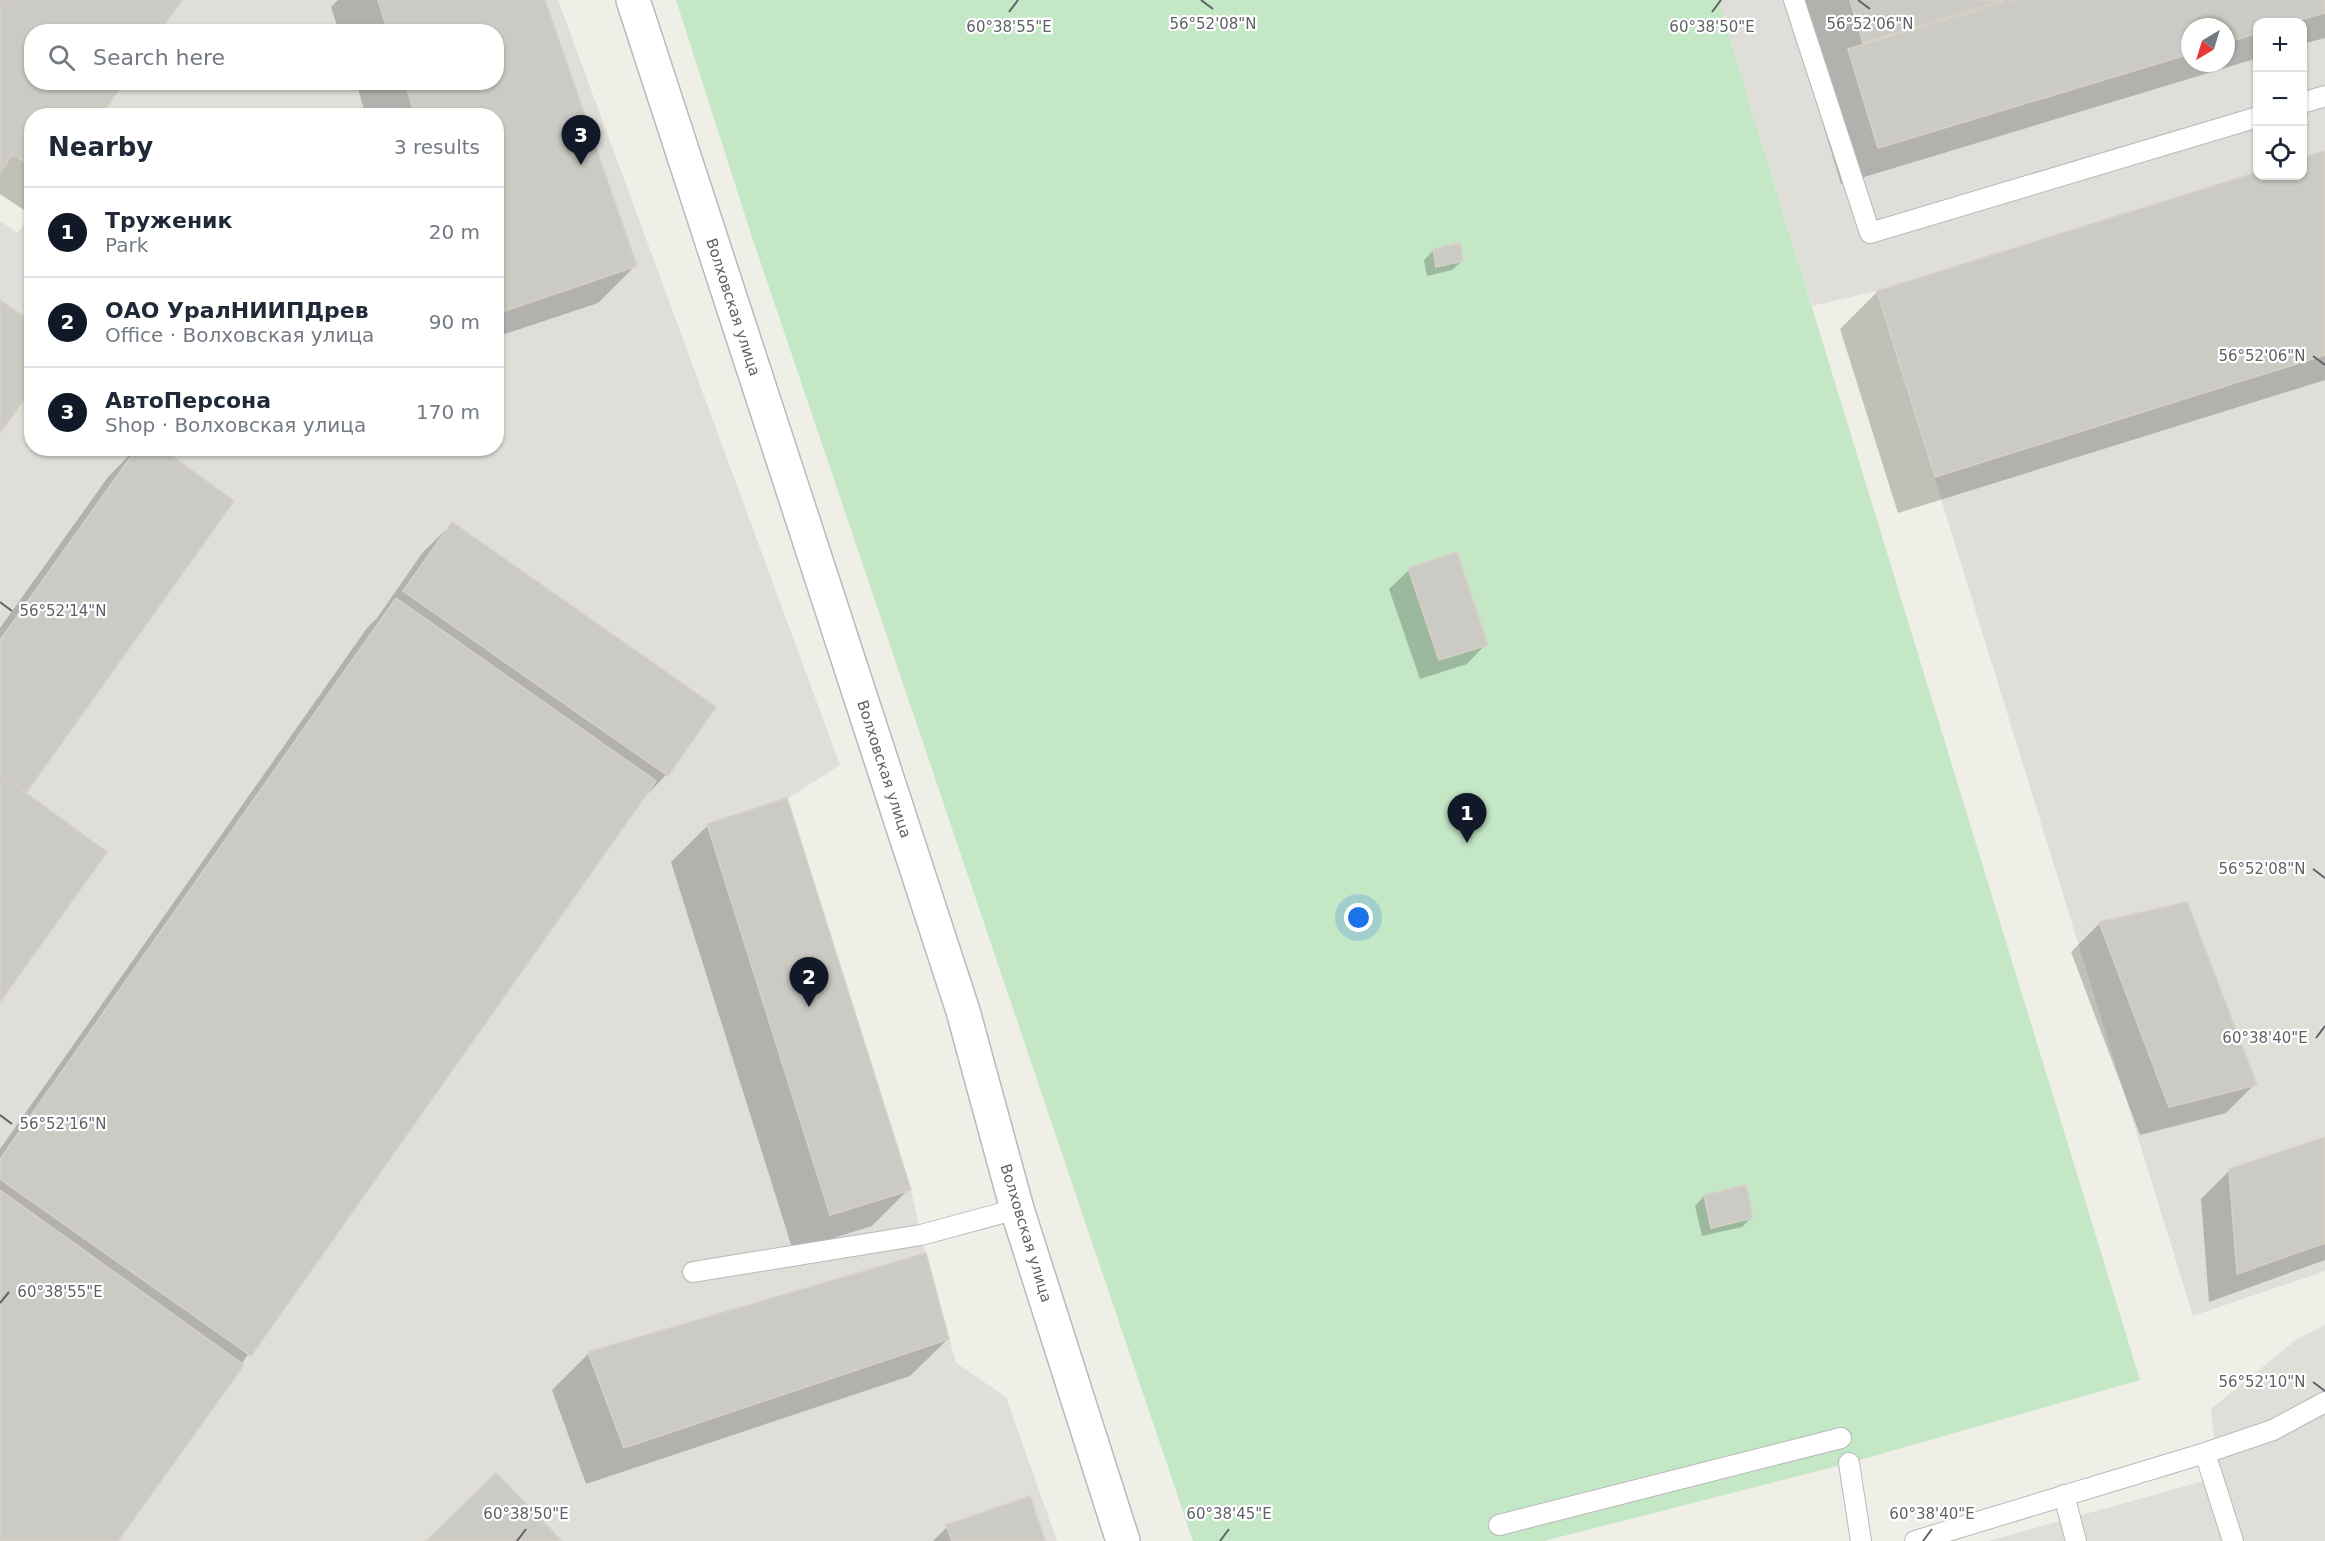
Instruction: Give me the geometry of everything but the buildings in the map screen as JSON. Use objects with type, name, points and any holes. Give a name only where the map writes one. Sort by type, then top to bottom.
[{"type":"street","name":"Волховская улица","points":[[633,0],[963,1011],[1017,1209],[1123,1541]]},
{"type":"lane","points":[[1794,0],[1870,233],[2253,118]]},
{"type":"lane","points":[[2307,101],[2325,96]]},
{"type":"lane","points":[[693,1272],[921,1235],[1017,1209]]},
{"type":"lane","points":[[1924,1540],[2273,1430],[2325,1402]]},
{"type":"lane","points":[[1499,1525],[1840,1438]]},
{"type":"lane","points":[[2205,1453],[2233,1541]]},
{"type":"lane","points":[[1849,1463],[1861,1541]]},
{"type":"lane","points":[[2064,1495],[2076,1541]]},
{"type":"shaded area","points":[[182,0],[558,0],[840,765],[787,799],[911,1190],[956,1363],[1006,1397],[1057,1541],[0,1541],[0,221],[18,233],[24,224],[24,456],[504,456],[504,108],[106,108],[119,90],[504,90],[504,24],[164,24]]},
{"type":"shaded area","points":[[1718,0],[2325,0],[2325,1271],[2193,1316],[1877,291],[1812,306]]},
{"type":"shaded area","points":[[2325,1325],[2325,1541],[1988,1541],[2218,1477],[2211,1409],[2297,1339]]},
{"type":"green space","points":[[676,0],[1718,0],[2140,1380],[1849,1463],[1544,1541],[1193,1541],[751,234]]},
{"type":"place","name":"АвтоПерсона","points":[[581,165]]},
{"type":"place","name":"Труженик","points":[[1467,843]]},
{"type":"place","name":"ОАО УралНИИПДрев","points":[[809,1007]]}]
